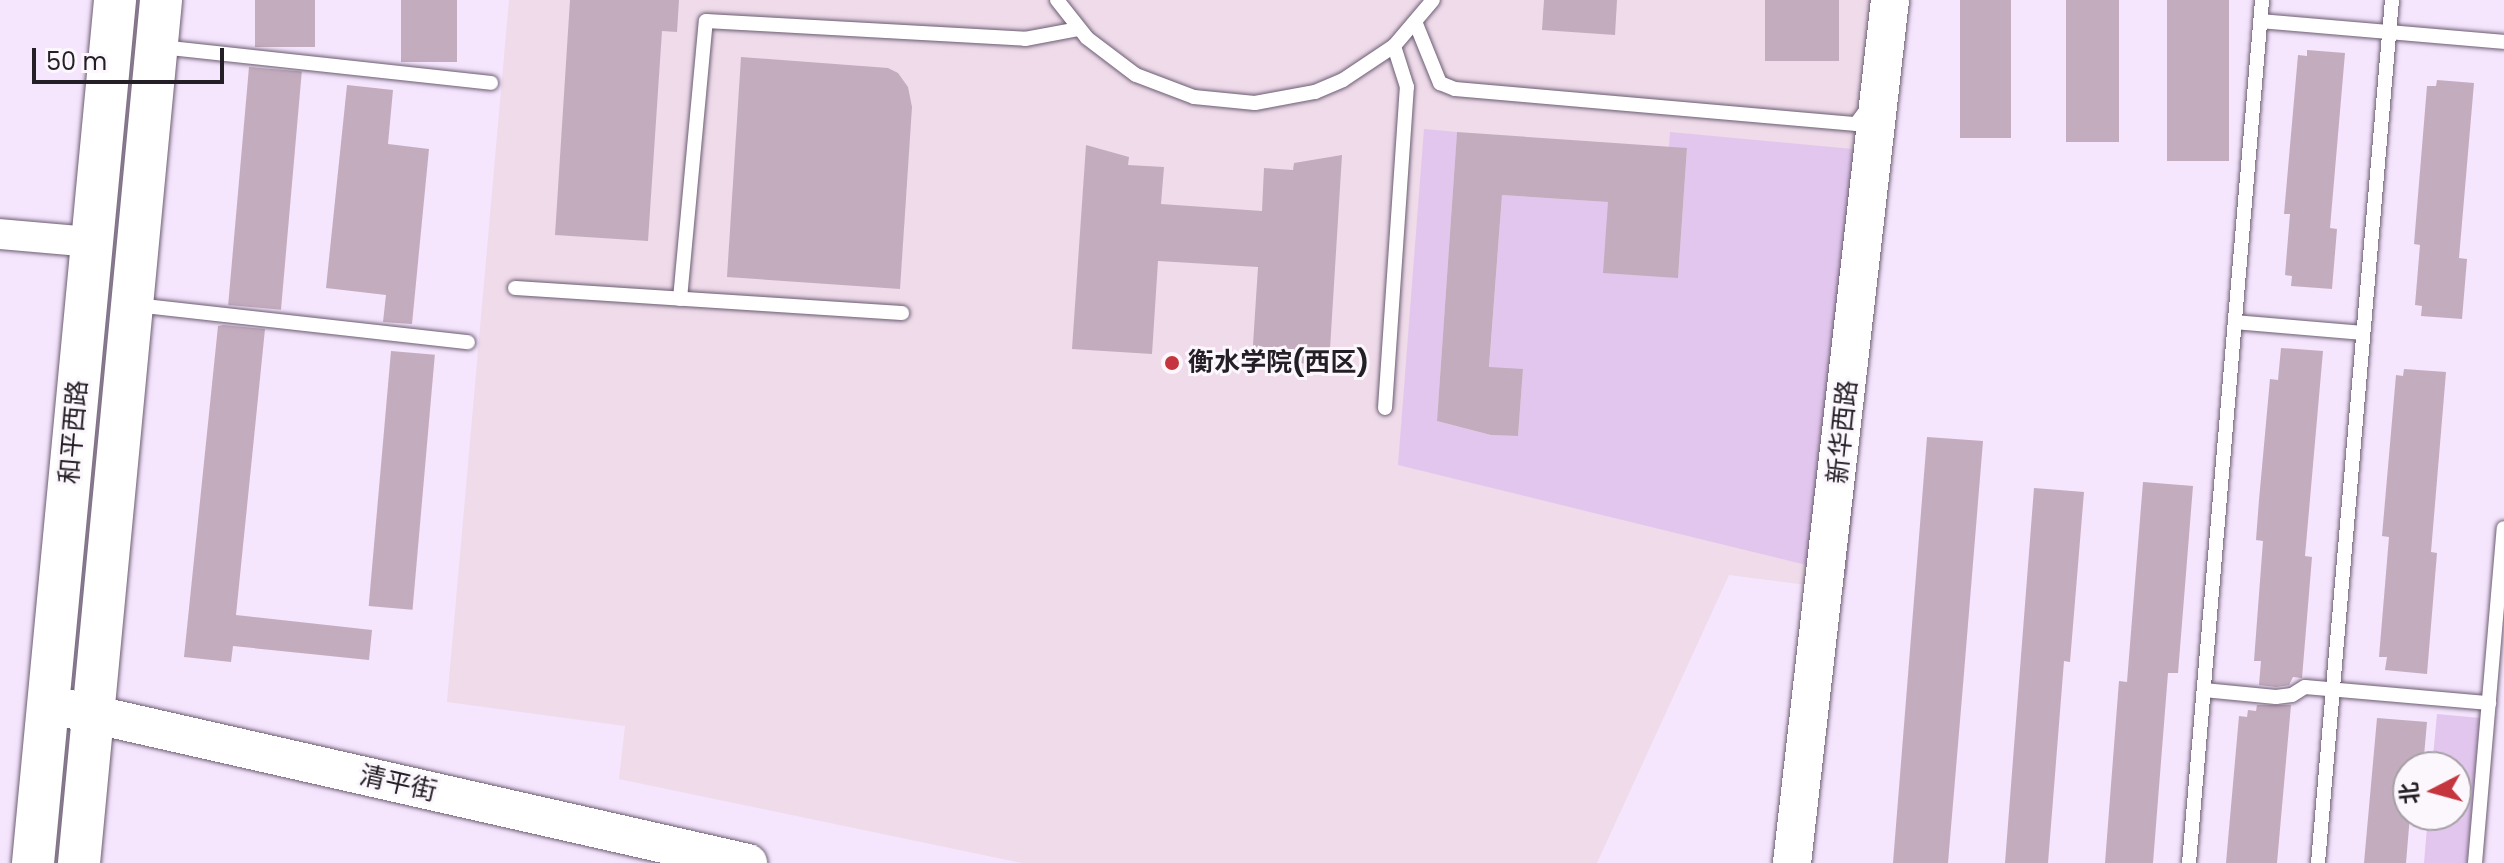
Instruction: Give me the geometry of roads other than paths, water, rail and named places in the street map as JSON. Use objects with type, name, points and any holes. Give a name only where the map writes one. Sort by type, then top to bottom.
[{"type":"main road","name":"和平西路","points":[[33,863],[115,0]]},
{"type":"main road","name":"和平西路","points":[[79,863],[161,0]]},
{"type":"street","name":"新华西路","points":[[1792,863],[1890,0]]},
{"type":"street","points":[[0,234],[92,242]]},
{"type":"street","name":"清平街","points":[[48,704],[748,863]]},
{"type":"lane","points":[[1057,0],[1079,29],[1111,59],[1136,75],[1194,97],[1255,103],[1315,92],[1370,65],[1416,24],[1433,0]]},
{"type":"lane","points":[[1416,24],[1440,83],[1455,89],[1856,124],[1867,110],[1879,0]]},
{"type":"lane","points":[[2189,863],[2262,0]]},
{"type":"lane","points":[[2318,863],[2392,0]]},
{"type":"lane","points":[[680,299],[706,21],[1025,39],[1079,29]]},
{"type":"lane","points":[[2261,21],[2504,42]]},
{"type":"lane","points":[[1385,408],[1407,87],[1394,46]]},
{"type":"lane","points":[[156,47],[491,83]]},
{"type":"lane","points":[[515,288],[902,313]]},
{"type":"lane","points":[[132,305],[468,342]]},
{"type":"lane","points":[[2235,322],[2363,333]]},
{"type":"lane","points":[[2475,863],[2504,528]]},
{"type":"lane","points":[[2204,690],[2276,697],[2292,695],[2305,687],[2489,703]]},
{"type":"place","name":"衡水学院(西区)","points":[[1172,363]]}]
